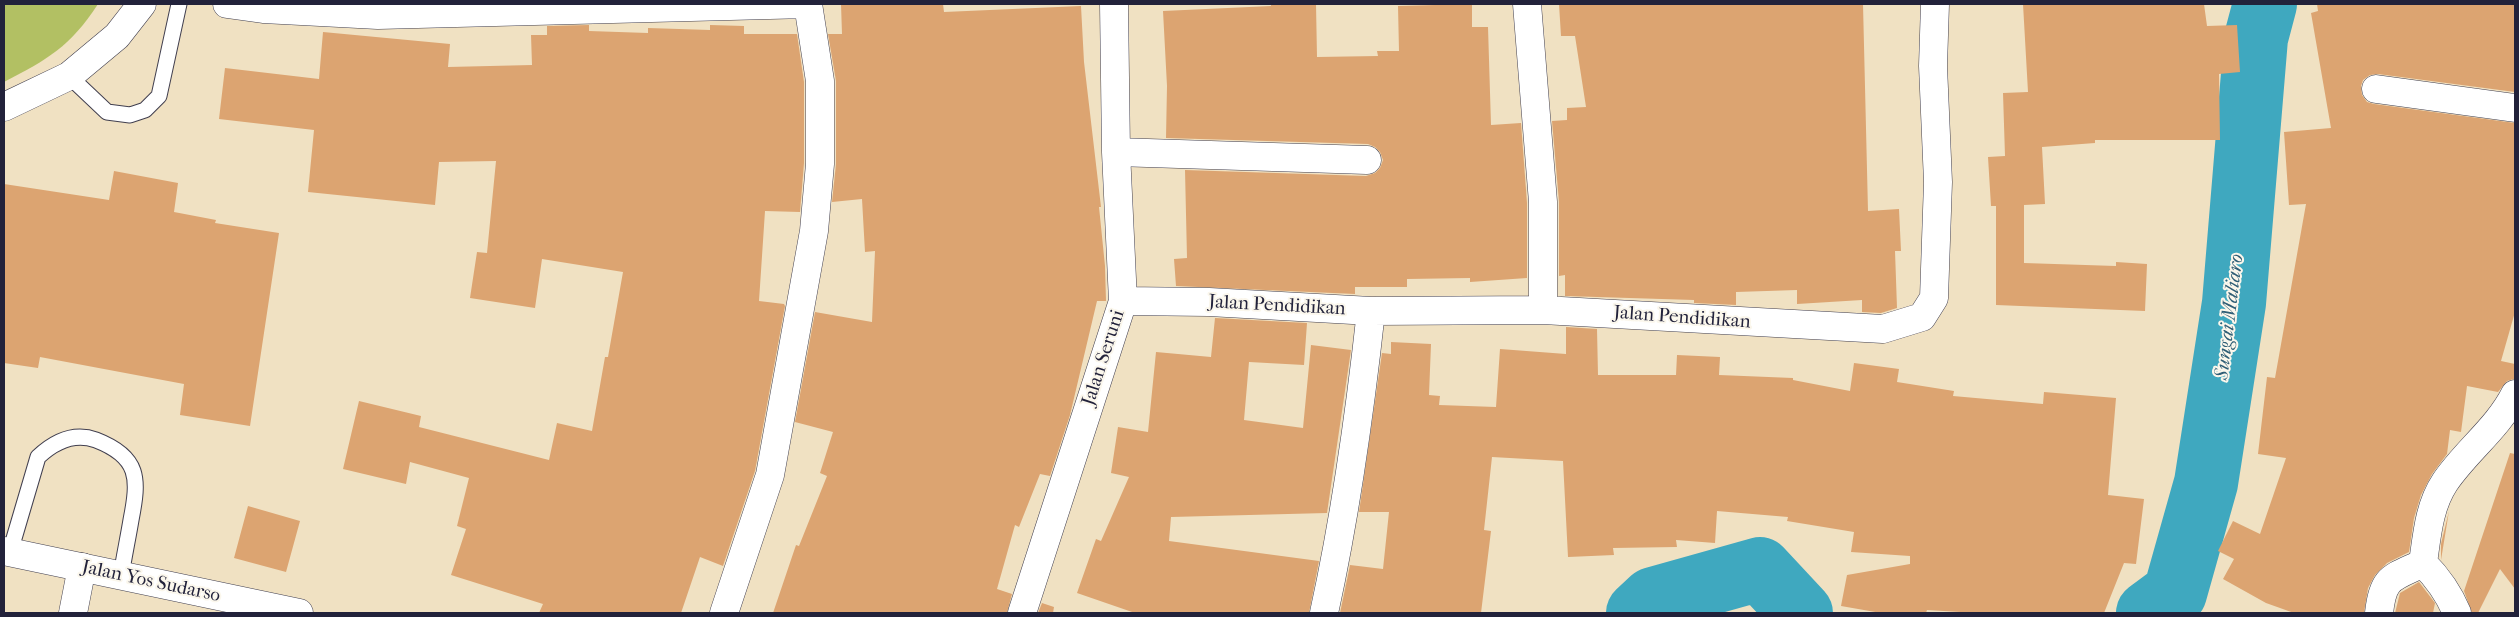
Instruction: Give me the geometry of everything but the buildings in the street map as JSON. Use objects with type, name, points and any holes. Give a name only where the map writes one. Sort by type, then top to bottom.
[{"type":"street","points":[[4,107],[69,76],[118,36],[142,4]]},
{"type":"street","points":[[227,4],[263,10],[378,15],[808,4],[820,81],[820,164],[814,231],[770,474],[724,613]]},
{"type":"street","name":"Jalan Seruni","points":[[1022,613],[1122,301],[1116,152],[1114,4]]},
{"type":"street","points":[[1527,4],[1543,202],[1543,310]]},
{"type":"street","name":"Jalan Pendidikan","points":[[1122,301],[1210,302],[1371,311],[1543,310],[1883,329],[1922,317],[1934,298],[1938,182],[1933,66],[1935,4]]},
{"type":"street","points":[[2376,89],[2515,108]]},
{"type":"street","points":[[1116,152],[1367,160]]},
{"type":"street","points":[[1324,613],[1338,550],[1360,406],[1371,311]]},
{"type":"street","points":[[2423,563],[2429,517],[2444,483],[2498,420],[2515,394]]},
{"type":"street","name":"Jalan Yos Sudarso","points":[[7,551],[299,613]]},
{"type":"street","points":[[2379,613],[2384,586],[2391,578],[2423,563]]},
{"type":"street","points":[[2423,563],[2434,573],[2449,596],[2457,613]]},
{"type":"street","points":[[73,613],[82,567]]},
{"type":"lane","points":[[69,76],[106,112],[130,115],[145,110],[159,96],[179,4]]},
{"type":"lane","points":[[7,551],[38,458],[47,449],[70,438],[90,438],[107,444],[126,458],[134,471],[137,488],[121,576]]},
{"type":"green space","points":[[4,4],[98,4],[68,42],[46,59],[4,82]]},
{"type":"waterway","name":"Sungai Maliaro","points":[[2148,613],[2175,593],[2206,483],[2234,303],[2256,38],[2265,4]]},
{"type":"waterway","name":"Sungai Maliaro","points":[[1638,613],[1653,599],[1760,569],[1801,613]]}]
